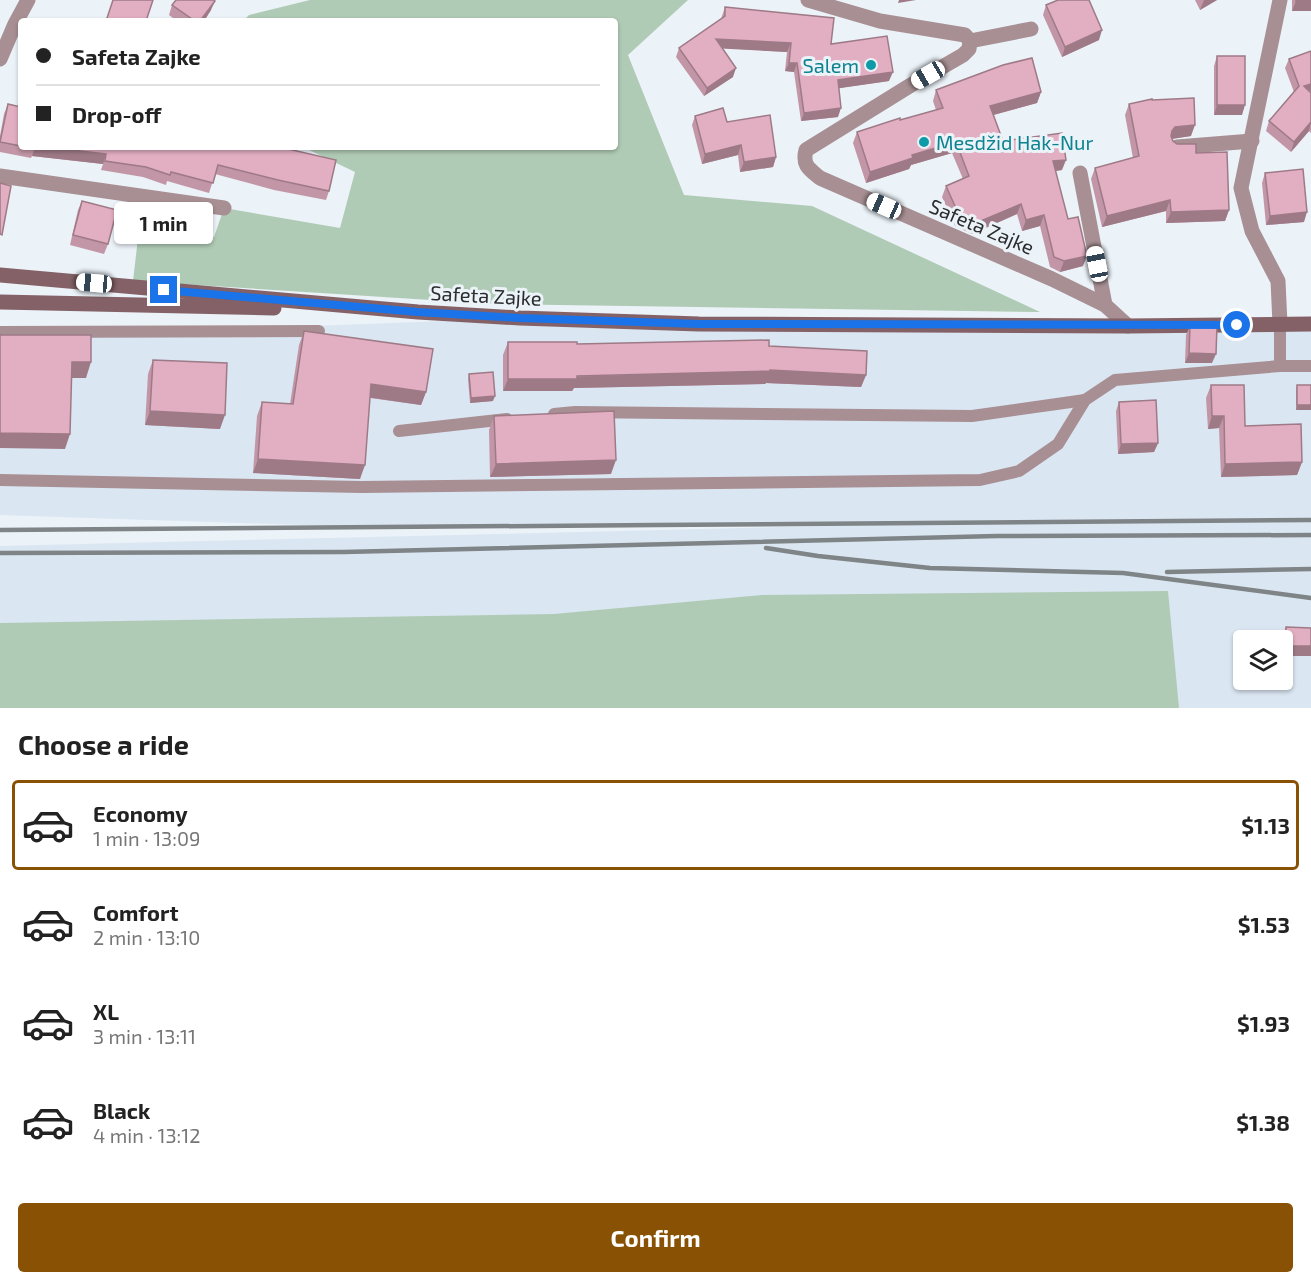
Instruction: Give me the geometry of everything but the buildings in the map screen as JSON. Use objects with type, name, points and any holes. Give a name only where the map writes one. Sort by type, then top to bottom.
[{"type":"main road","points":[[0,275],[418,312]]},
{"type":"main road","points":[[0,302],[418,312]]},
{"type":"main road","name":"Safeta Zajke","points":[[418,312],[699,324],[1128,326],[1311,324]]},
{"type":"street","points":[[18,18],[28,0]]},
{"type":"street","points":[[808,0],[880,21],[965,35],[970,41],[1031,29]]},
{"type":"street","points":[[1280,0],[1242,188],[1252,231],[1278,281],[1280,324]]},
{"type":"street","points":[[0,59],[18,18]]},
{"type":"street","name":"Safeta Zajke","points":[[970,41],[969,49],[963,55],[806,150],[804,159],[808,168],[820,178],[1052,279],[1105,305],[1128,326]]},
{"type":"street","points":[[1176,147],[1252,141]]},
{"type":"street","points":[[1080,173],[1105,305]]},
{"type":"street","points":[[0,176],[224,208]]},
{"type":"lane","points":[[1280,324],[1280,366]]},
{"type":"lane","points":[[0,332],[319,331]]},
{"type":"lane","points":[[0,480],[362,487],[980,480],[1019,471],[1058,444],[1085,400],[1115,380],[1280,366],[1311,366]]},
{"type":"lane","points":[[540,416],[575,412],[972,416],[1085,400]]},
{"type":"lane","points":[[399,431],[516,418]]},
{"type":"shaded area","points":[[520,318],[1311,324],[1311,708],[0,708],[0,546],[910,524],[334,526],[0,515],[0,338]]},
{"type":"green space","points":[[310,0],[688,0],[628,55],[684,195],[812,206],[1040,312],[493,304],[133,281],[140,221],[214,237],[224,208],[340,228],[355,172],[309,150],[618,150],[618,18],[246,18],[249,15]]},
{"type":"green space","points":[[1168,591],[1179,708],[0,708],[0,623],[554,614],[762,595]]},
{"type":"railway","points":[[0,530],[1311,520]]},
{"type":"railway","points":[[0,553],[344,552],[997,536],[1311,535]]},
{"type":"railway","points":[[766,548],[930,568],[1123,573],[1311,598]]},
{"type":"railway","points":[[1167,572],[1311,569]]},
{"type":"place","name":"Salem","points":[[871,65]]},
{"type":"place","name":"Mesdžid Hak-Nur","points":[[924,142]]},
{"type":"route","points":[[164,290],[418,312],[699,324],[1237,325]]}]
